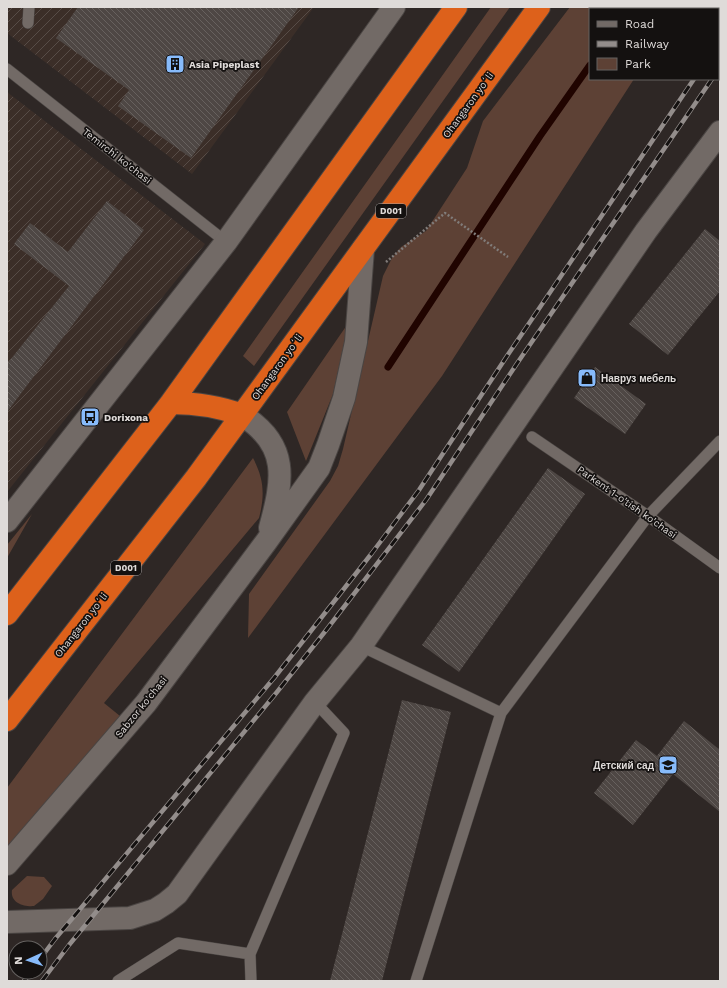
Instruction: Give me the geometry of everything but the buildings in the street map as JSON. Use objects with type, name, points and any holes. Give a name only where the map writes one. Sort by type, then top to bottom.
[{"type":"highway","points":[[7,614],[171,403],[456,7]]},
{"type":"highway","name":"Ohangaron yoʻli","points":[[7,720],[196,478],[539,7]]},
{"type":"highway","points":[[171,403],[210,405],[242,415]]},
{"type":"main road","points":[[7,521],[226,242],[394,7]]},
{"type":"main road","points":[[7,922],[130,918],[155,910],[176,894],[315,702],[361,646],[646,231],[720,132]]},
{"type":"main road","name":"Sabzor ko'chasi","points":[[7,864],[146,703],[266,542],[318,468],[344,398],[356,342],[363,249]]},
{"type":"main road","points":[[242,415],[260,428],[274,447],[278,458],[280,469],[280,487],[266,542]]},
{"type":"lane","points":[[28,23],[29,7]]},
{"type":"lane","name":"Temirchi ko'chasi","points":[[7,69],[226,242]]},
{"type":"lane","name":"Parkent 1-o'tish ko'chasi","points":[[532,437],[648,516],[720,568]]},
{"type":"lane","points":[[416,981],[501,713],[648,516],[720,441]]},
{"type":"lane","points":[[361,646],[501,713]]},
{"type":"lane","points":[[251,981],[250,954],[344,733],[315,702]]},
{"type":"lane","points":[[118,981],[178,943],[250,954]]},
{"type":"path","points":[[386,262],[445,213],[508,258]]},
{"type":"shaded area","name":"Asia Pipeplast","points":[[7,7],[314,7],[192,174],[7,33]]},
{"type":"shaded area","points":[[7,92],[205,244],[7,492]]},
{"type":"green space","points":[[491,7],[510,7],[254,366],[243,356]]},
{"type":"green space","points":[[570,7],[680,7],[589,8],[589,80],[633,80],[442,376],[248,638],[249,594],[330,481],[338,466],[383,276],[392,258],[401,247],[426,231],[467,168],[483,121]]},
{"type":"green space","points":[[349,322],[333,394],[306,461],[287,412]]},
{"type":"green space","points":[[253,458],[261,480],[263,494],[259,518],[104,703],[120,716],[7,848],[7,788]]},
{"type":"green space","points":[[32,514],[7,558],[7,545]]},
{"type":"green space","points":[[27,876],[44,877],[52,886],[43,899],[34,906],[26,906],[18,903],[13,898],[12,894],[12,890]]},
{"type":"waterway","points":[[388,367],[540,136],[589,66]]},
{"type":"railway","points":[[48,948],[274,678],[372,553],[419,490],[507,356],[693,80]]},
{"type":"railway","points":[[42,981],[69,945],[277,692],[426,500],[518,362],[711,80]]},
{"type":"place","name":"Asia Pipeplast","points":[[175,64]]},
{"type":"place","name":"Навруз мебель","points":[[587,378]]},
{"type":"place","name":"Dorixona","points":[[90,417]]},
{"type":"place","name":"Детский сад","points":[[668,765]]}]
